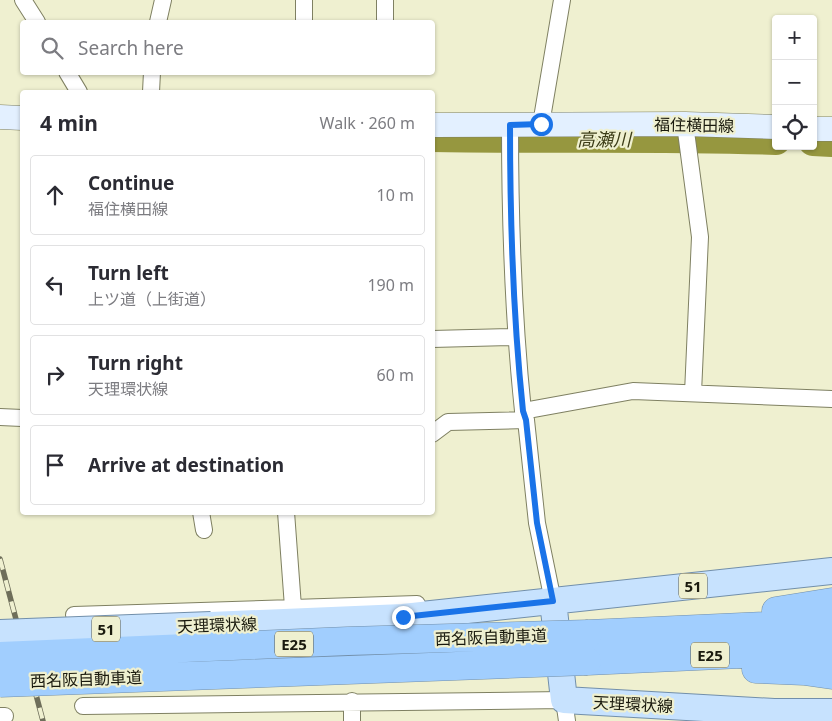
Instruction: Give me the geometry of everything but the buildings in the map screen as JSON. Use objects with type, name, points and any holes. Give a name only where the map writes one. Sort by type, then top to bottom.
[{"type":"highway","points":[[616,632],[832,602]]},
{"type":"highway","name":"西名阪自動車道","points":[[0,656],[832,623]]},
{"type":"highway","name":"西名阪自動車道","points":[[0,683],[832,650]]},
{"type":"highway","points":[[599,660],[653,669],[720,668],[832,674]]},
{"type":"main road","points":[[0,117],[20,118]]},
{"type":"main road","name":"福住横田線","points":[[435,125],[685,124],[772,127]]},
{"type":"main road","points":[[817,129],[832,129]]},
{"type":"main road","name":"天理環状線","points":[[0,633],[403,617],[832,571]]},
{"type":"main road","points":[[553,601],[565,710]]},
{"type":"main road","name":"天理環状線","points":[[565,710],[832,712]]},
{"type":"street","points":[[23,0],[36,20]]},
{"type":"street","points":[[158,20],[163,0]]},
{"type":"street","points":[[304,0],[304,20]]},
{"type":"street","points":[[385,0],[385,20]]},
{"type":"street","points":[[541,124],[562,0]]},
{"type":"street","points":[[69,75],[78,90]]},
{"type":"street","points":[[151,90],[152,75]]},
{"type":"street","points":[[685,124],[700,237],[693,393]]},
{"type":"street","points":[[510,125],[510,216],[515,337],[537,523],[553,601]]},
{"type":"street","points":[[435,339],[515,337]]},
{"type":"street","points":[[435,434],[448,422],[524,415],[633,391],[832,399]]},
{"type":"street","points":[[0,417],[20,418]]},
{"type":"street","points":[[202,515],[204,530]]},
{"type":"street","points":[[286,515],[292,607]]},
{"type":"street","points":[[74,615],[415,604],[478,609]]},
{"type":"street","points":[[83,706],[352,701],[565,710]]},
{"type":"street","points":[[352,701],[352,721]]},
{"type":"waterway","name":"高瀬川","points":[[435,137],[772,140]]},
{"type":"waterway","name":"高瀬川","points":[[817,141],[832,142]]},
{"type":"railway","points":[[0,559],[43,721]]},
{"type":"route","points":[[403,617],[553,601],[537,523],[526,420],[523,411],[515,337],[510,216],[510,125],[541,124]]}]
